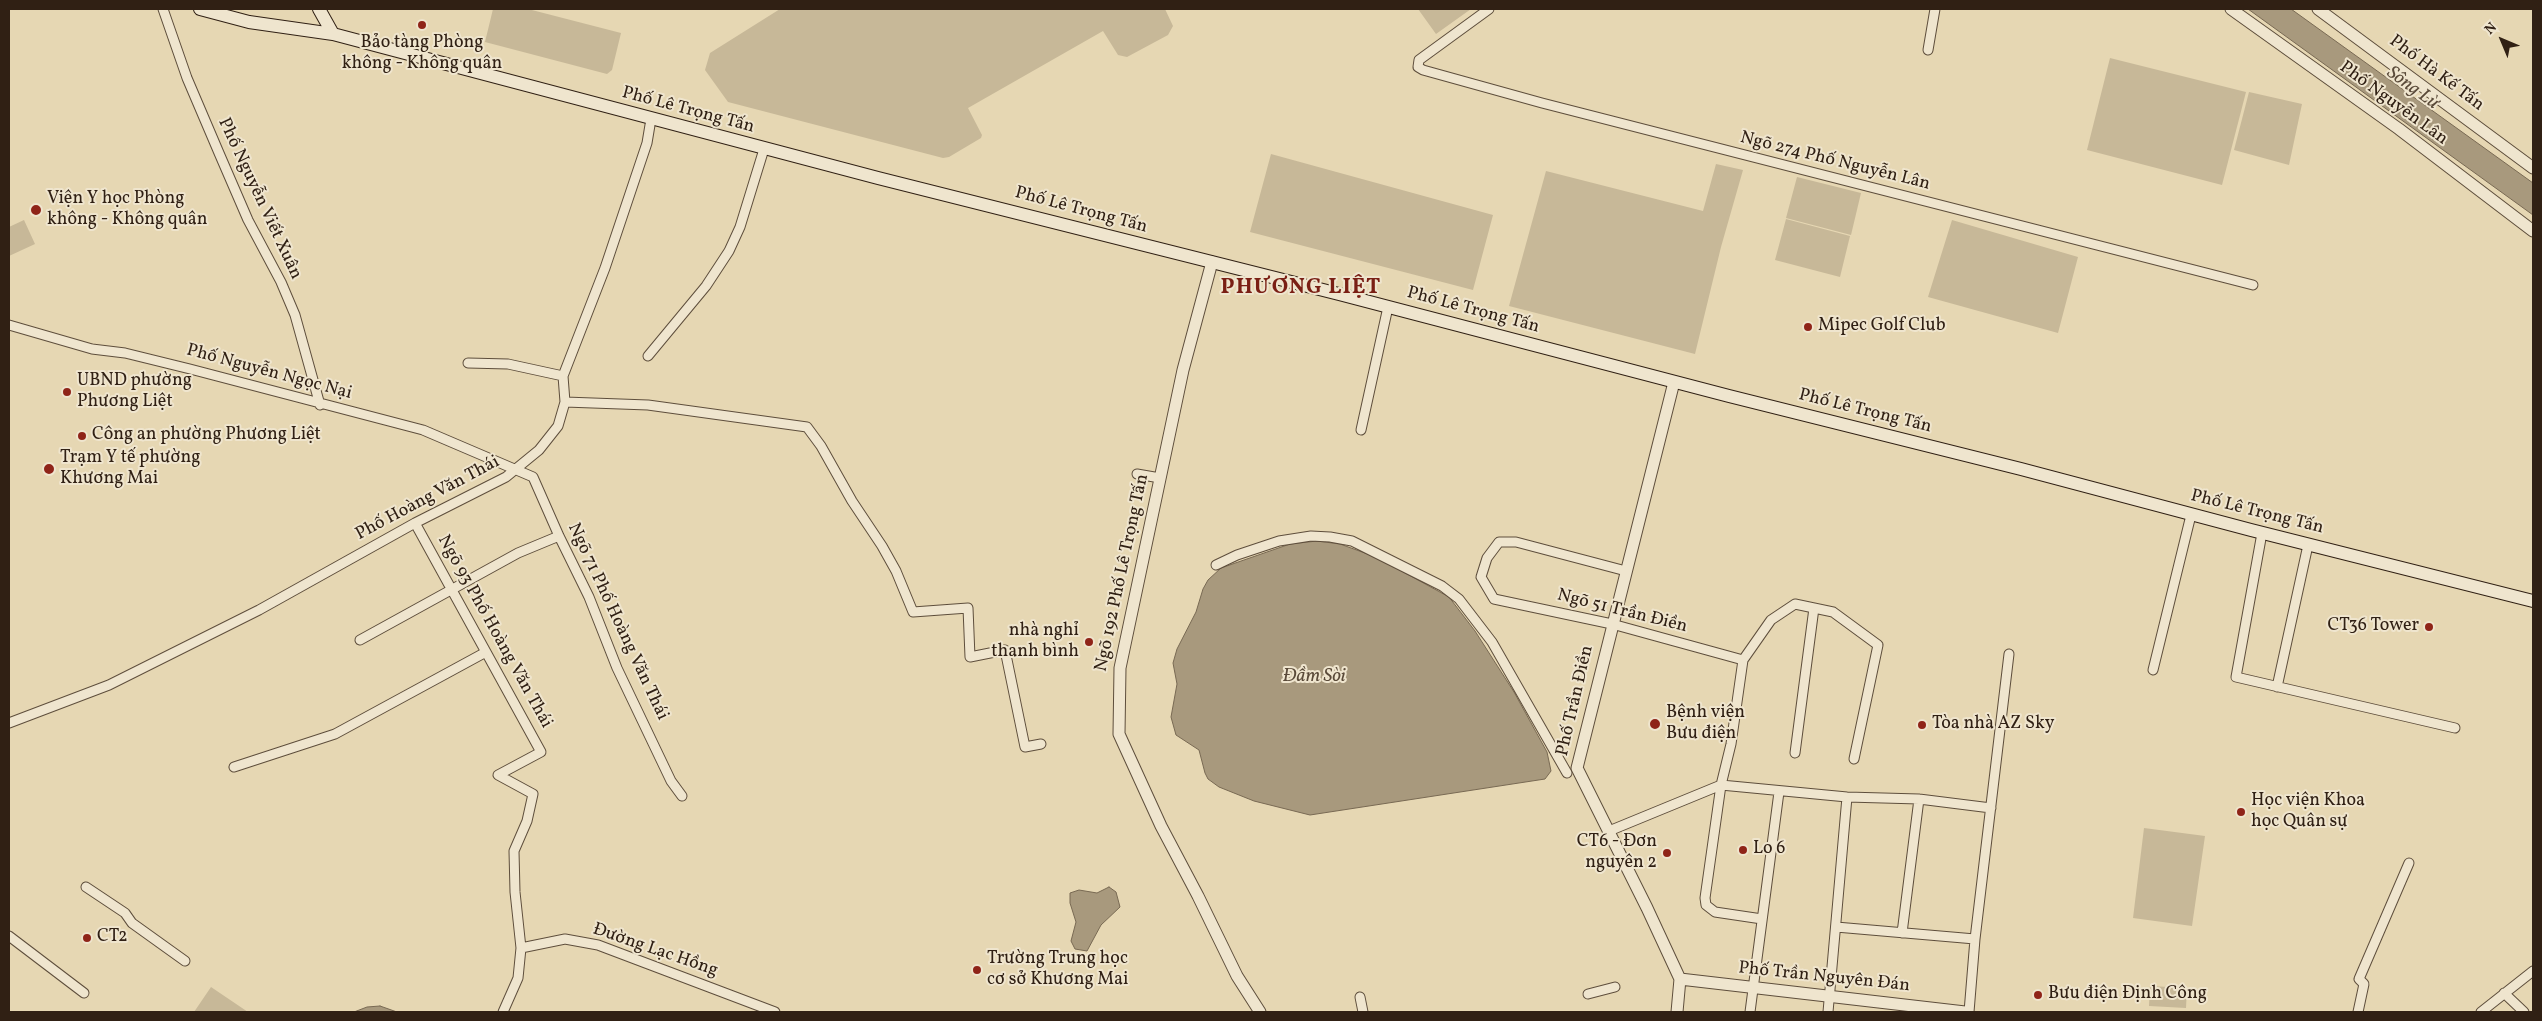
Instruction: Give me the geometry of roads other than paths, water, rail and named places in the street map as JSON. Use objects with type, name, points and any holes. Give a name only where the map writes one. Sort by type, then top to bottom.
[{"type":"main road","name":"Phố Lê Trọng Tấn","points":[[200,9],[249,22],[333,34],[764,149],[2533,601]]},
{"type":"main road","points":[[319,9],[333,34]]},
{"type":"street","name":"Phố Nguyễn Viết Xuân","points":[[163,9],[187,78],[226,170],[248,220],[281,282],[295,316],[320,405]]},
{"type":"street","name":"Ngõ 274 Phố Nguyễn Lân","points":[[1489,9],[1419,60],[1418,67],[1542,103],[2254,285]]},
{"type":"street","points":[[1928,50],[1935,9]]},
{"type":"street","name":"Phố Nguyễn Lân","points":[[2231,9],[2399,129],[2533,231]]},
{"type":"street","name":"Phố Hà Kế Tấn","points":[[2318,9],[2533,168]]},
{"type":"street","name":"Phố Hoàng Văn Thái","points":[[9,722],[109,685],[259,610],[415,523],[488,486],[517,469],[539,450],[558,426],[565,402],[563,376],[605,268],[647,143],[651,119]]},
{"type":"street","points":[[648,356],[706,286],[729,252],[740,227],[764,149]]},
{"type":"street","name":"Ngõ 192 Phố Lê Trọng Tấn","points":[[1212,262],[1183,370],[1120,668],[1119,734],[1161,826],[1237,976],[1260,1012]]},
{"type":"street","points":[[1361,430],[1388,307]]},
{"type":"street","name":"Phố Nguyễn Ngọc Nại","points":[[9,325],[92,349],[125,353],[190,368],[320,405],[424,430],[517,469]]},
{"type":"street","points":[[468,364],[508,364],[563,376]]},
{"type":"street","name":"Phố Trần Điền","points":[[1674,382],[1577,768],[1680,979]]},
{"type":"street","points":[[565,402],[648,405],[807,427],[821,446],[852,500],[882,546],[896,571],[912,612],[968,608],[970,657],[1005,650],[1025,747],[1041,744]]},
{"type":"street","name":"Ngõ 71 Phố Hoàng Văn Thái","points":[[517,469],[533,477],[558,536],[588,597],[617,668],[672,781],[682,796]]},
{"type":"street","points":[[1137,474],[1160,478]]},
{"type":"street","points":[[2153,670],[2191,515]]},
{"type":"street","name":"Ngõ 93 Phố Hoàng Văn Thái","points":[[415,523],[541,752],[498,775],[533,794],[527,821],[514,851],[515,892],[521,948]]},
{"type":"street","points":[[2262,533],[2236,677],[2455,728]]},
{"type":"street","points":[[360,640],[518,553],[558,536]]},
{"type":"street","points":[[1216,565],[1237,555],[1278,541],[1311,536],[1330,537],[1352,541],[1442,586],[1458,599],[1492,642],[1567,773]]},
{"type":"street","name":"Ngõ 51 Trần Điền","points":[[1626,571],[1516,542],[1499,542],[1486,558],[1481,577],[1494,599],[1612,624],[1742,660]]},
{"type":"street","points":[[2277,686],[2308,545]]},
{"type":"street","points":[[1762,919],[1715,912],[1706,905],[1721,785],[1731,744],[1742,660],[1771,620],[1795,604],[1833,612],[1878,645],[1854,759]]},
{"type":"street","points":[[1795,753],[1814,608]]},
{"type":"street","points":[[234,767],[334,734],[486,652]]},
{"type":"street","points":[[1969,1012],[1975,939],[2009,654]]},
{"type":"street","points":[[1609,831],[1721,785],[1847,797],[1919,799],[1991,808]]},
{"type":"street","points":[[1750,1012],[1779,792]]},
{"type":"street","points":[[1828,1012],[1831,996],[1847,797]]},
{"type":"street","points":[[1902,933],[1919,799]]},
{"type":"street","points":[[2358,1012],[2364,984],[2359,979],[2409,863]]},
{"type":"street","points":[[86,887],[125,913],[132,923],[185,961]]},
{"type":"street","points":[[1836,927],[1975,939]]},
{"type":"street","points":[[9,936],[84,993]]},
{"type":"street","name":"Đường Lạc Hồng","points":[[521,948],[565,939],[598,944],[775,1012]]},
{"type":"street","points":[[503,1012],[518,978],[521,948]]},
{"type":"street","points":[[2481,1012],[2533,971]]},
{"type":"street","points":[[1677,1012],[1680,979]]},
{"type":"street","name":"Phố Trần Nguyên Đán","points":[[1680,979],[1831,996],[1898,1008],[1965,1012]]},
{"type":"street","points":[[1588,994],[1615,987]]},
{"type":"street","points":[[2504,993],[2524,1012]]},
{"type":"street","points":[[1360,997],[1363,1012]]},
{"type":"water","points":[[2248,9],[2291,9],[2533,183],[2533,215]]},
{"type":"water","name":"Đầm Sòi","points":[[1317,541],[1340,544],[1376,557],[1449,597],[1475,631],[1514,692],[1547,752],[1551,771],[1545,779],[1310,815],[1254,801],[1219,787],[1208,779],[1199,750],[1176,735],[1171,717],[1177,684],[1173,663],[1177,649],[1196,612],[1203,589],[1208,580],[1221,568],[1290,544]]},
{"type":"water","points":[[1109,887],[1116,892],[1120,907],[1101,925],[1087,951],[1075,949],[1071,941],[1076,922],[1070,903],[1070,893],[1079,890],[1097,893]]},
{"type":"water","points":[[380,1006],[397,1012],[354,1012],[367,1007]]},
{"type":"place","name":"Bảo tàng Phòng không - Không quân","points":[[422,25]]},
{"type":"place","name":"Viện Y học Phòng không - Không quân","points":[[36,210]]},
{"type":"place","name":"Mipec Golf Club","points":[[1808,327]]},
{"type":"place","name":"UBND phường Phương Liệt","points":[[67,392]]},
{"type":"place","name":"Công an phường Phương Liệt","points":[[82,436]]},
{"type":"place","name":"Trạm Y tế phường Khương Mai","points":[[49,469]]},
{"type":"place","name":"CT36 Tower","points":[[2429,627]]},
{"type":"place","name":"nhà nghỉ thanh bình","points":[[1089,642]]},
{"type":"place","name":"Bệnh viện Bưu điện","points":[[1655,724]]},
{"type":"place","name":"Tòa nhà AZ Sky","points":[[1922,725]]},
{"type":"place","name":"Học viện Khoa học Quân sự","points":[[2241,812]]},
{"type":"place","name":"Lo 6","points":[[1743,850]]},
{"type":"place","name":"CT6 - Đơn nguyên 2","points":[[1667,853]]},
{"type":"place","name":"CT2","points":[[87,938]]},
{"type":"place","name":"Trường Trung học cơ sở Khương Mai","points":[[977,970]]},
{"type":"place","name":"Bưu điện Định Công","points":[[2038,995]]},
{"type":"district","name":"PHƯƠNG LIỆT","points":[[1301,289]]},
{"type":"water label","name":"Sông Lừ","points":[[2412,89]]}]
